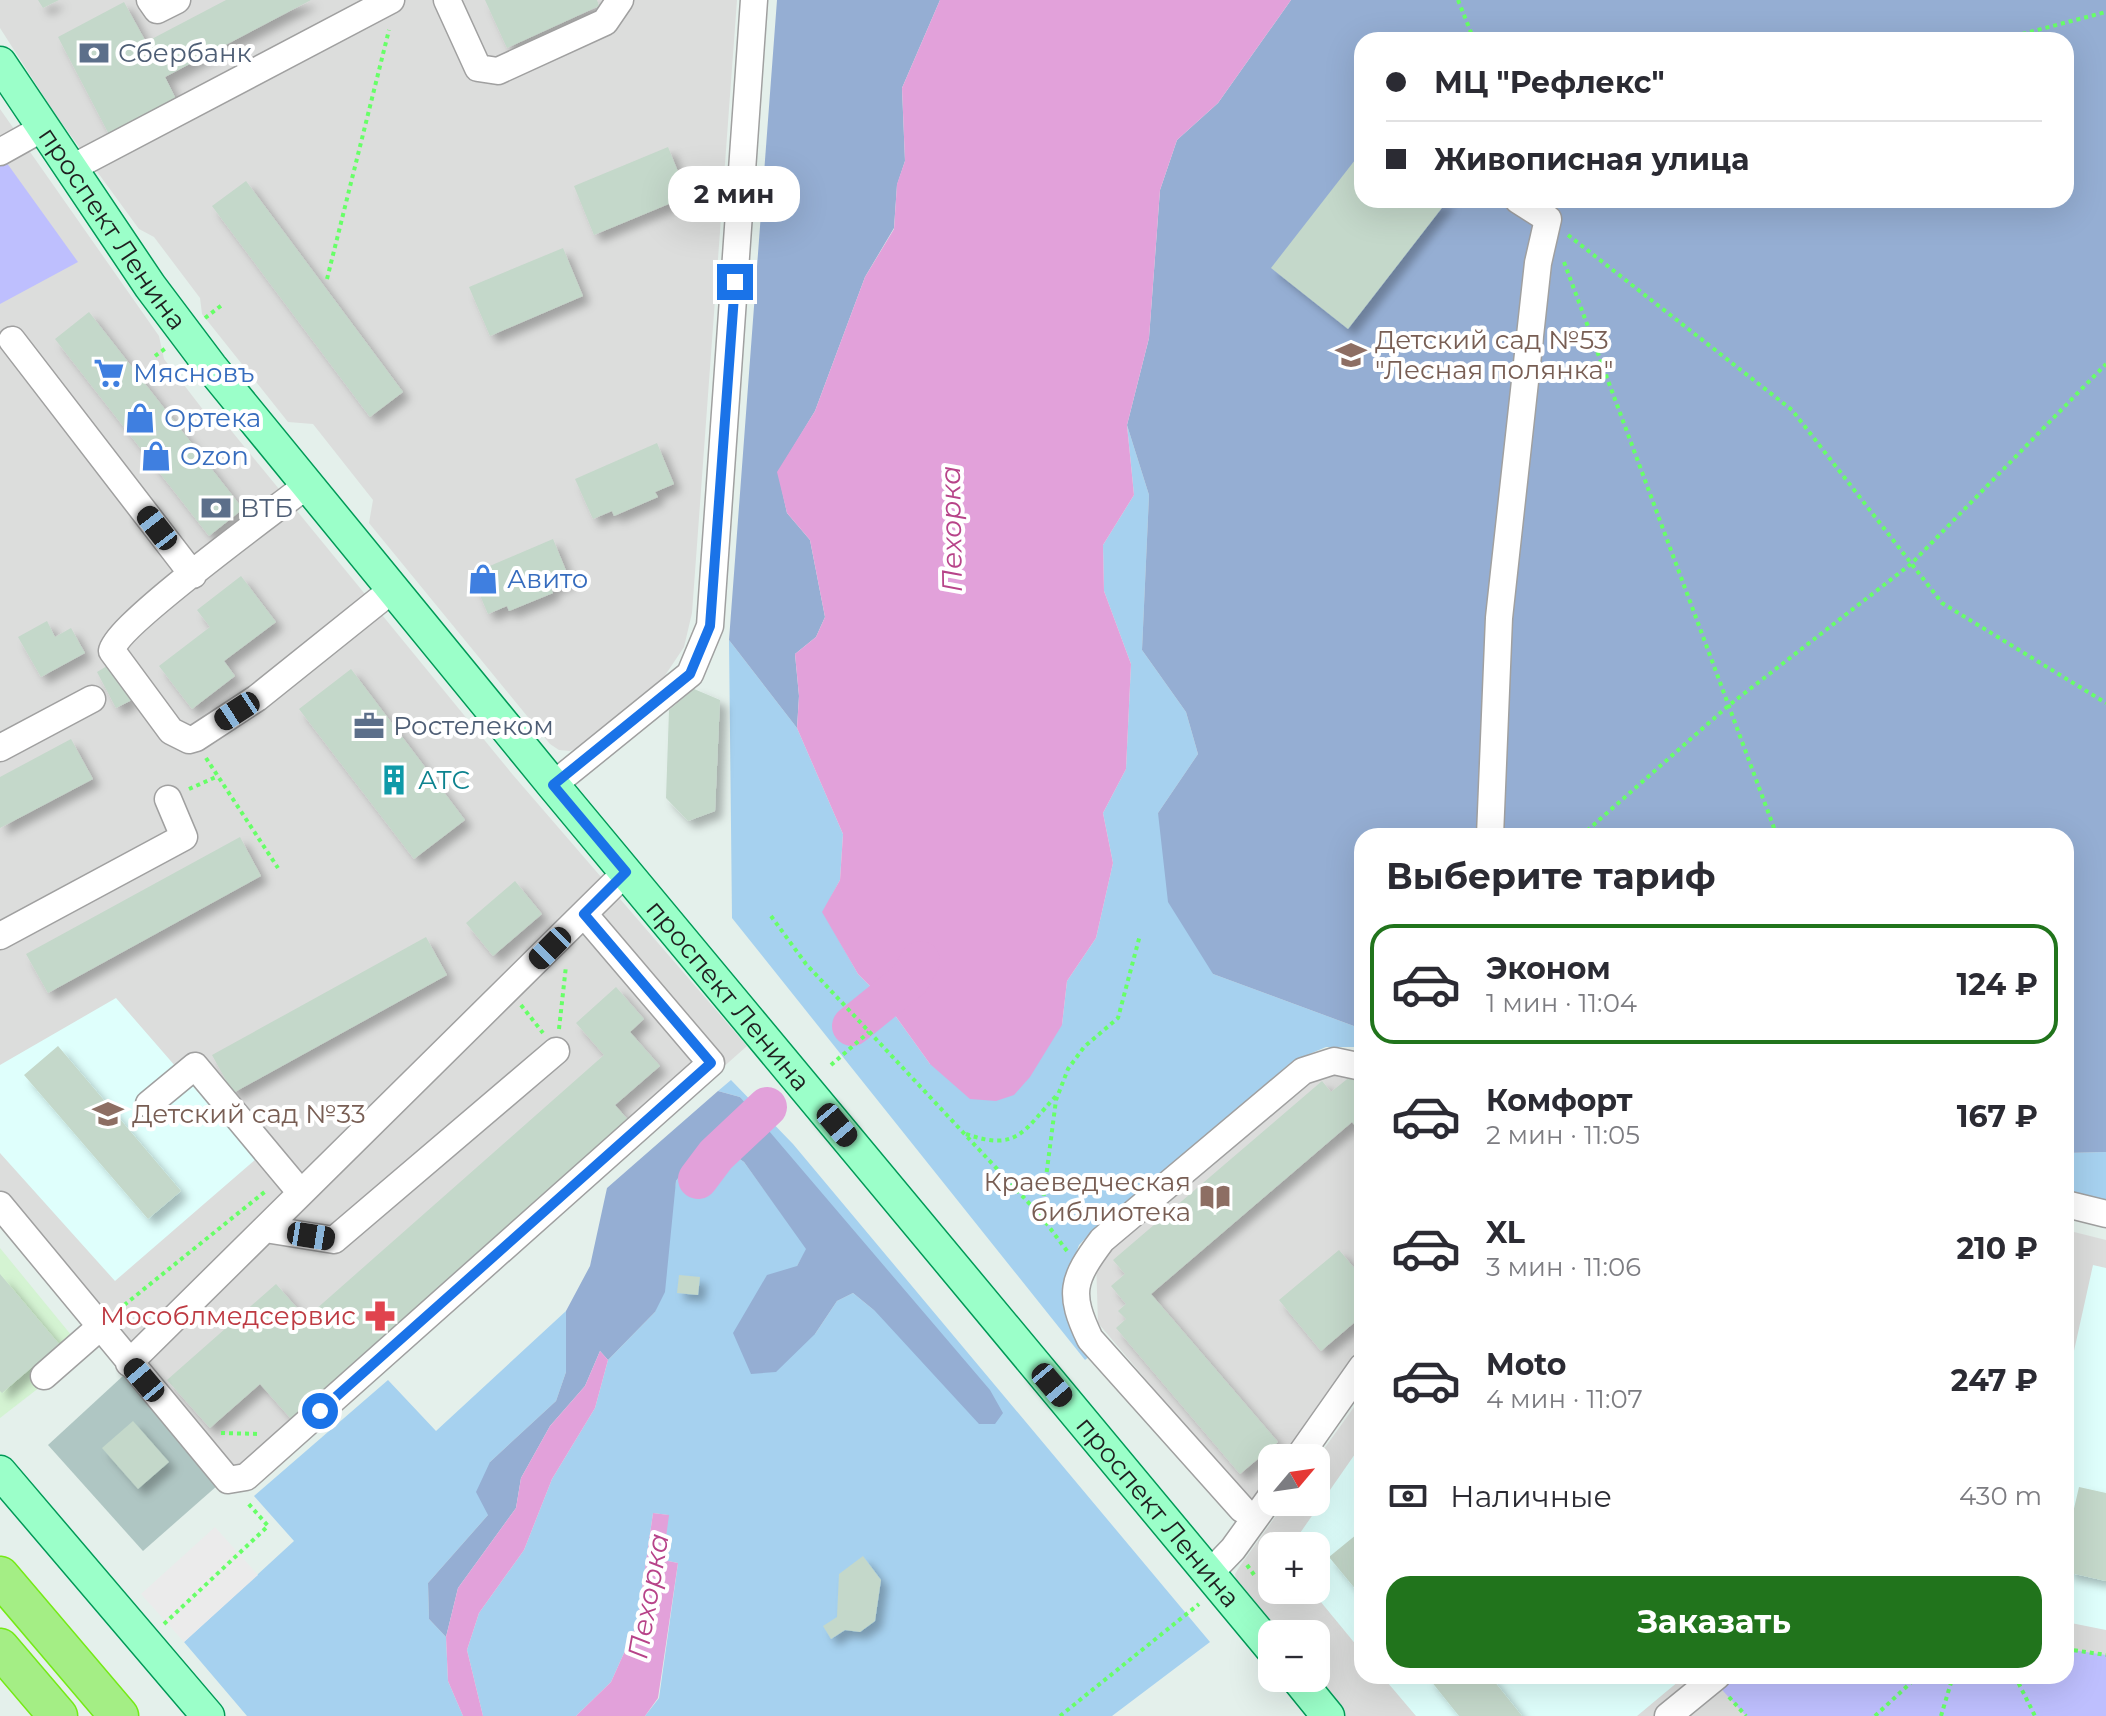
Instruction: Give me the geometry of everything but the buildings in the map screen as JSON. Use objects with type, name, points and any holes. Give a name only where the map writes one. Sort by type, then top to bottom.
[{"type":"highway","points":[[0,1576],[119,1716]]},
{"type":"highway","points":[[0,1648],[58,1716]]},
{"type":"main road","name":"проспект Ленина","points":[[0,63],[150,286],[307,485],[1258,1632]]},
{"type":"main road","points":[[0,1472],[208,1716]]},
{"type":"main road","points":[[1308,1692],[1328,1716]]},
{"type":"street","points":[[150,0],[157,10],[177,0]]},
{"type":"street","points":[[447,0],[478,68],[498,71],[605,22],[620,0]]},
{"type":"street","points":[[553,785],[690,674],[710,626],[754,0]]},
{"type":"street","points":[[70,169],[392,8]]},
{"type":"street","points":[[0,152],[43,128]]},
{"type":"street","points":[[1490,828],[1499,618],[1538,263],[1548,219],[1531,208]]},
{"type":"street","points":[[12,340],[193,575]]},
{"type":"street","points":[[307,485],[145,613],[114,643],[112,651],[171,731],[189,740],[196,738],[257,698],[393,589]]},
{"type":"street","points":[[0,748],[92,699]]},
{"type":"street","points":[[0,936],[184,837],[168,799]]},
{"type":"street","points":[[129,1363],[626,872]]},
{"type":"street","points":[[0,1205],[228,1480],[246,1477],[711,1063],[577,921]]},
{"type":"street","points":[[265,1229],[334,1240],[556,1051]]},
{"type":"street","points":[[1242,1509],[1090,1339],[1075,1306],[1081,1269],[1102,1240],[1303,1071],[1334,1061],[1354,1065]]},
{"type":"street","points":[[149,1104],[195,1066],[301,1193]]},
{"type":"street","points":[[2074,1208],[2106,1214]]},
{"type":"street","points":[[44,1376],[100,1327]]},
{"type":"street","points":[[1308,1444],[1354,1378]]},
{"type":"street","points":[[1209,1574],[1233,1549],[1258,1514]]},
{"type":"street","points":[[1668,1716],[1707,1684]]},
{"type":"path","points":[[1458,0],[1471,32]]},
{"type":"path","points":[[327,279],[392,8]]},
{"type":"path","points":[[2030,32],[2106,12]]},
{"type":"path","points":[[1548,219],[1792,410],[1942,603],[2106,703]]},
{"type":"path","points":[[1548,219],[1774,828]]},
{"type":"path","points":[[1590,828],[1728,706],[1911,564],[2106,364]]},
{"type":"path","points":[[196,738],[216,777],[278,868]]},
{"type":"path","points":[[168,799],[216,777]]},
{"type":"path","points":[[771,916],[806,964],[1041,1216],[1081,1269]]},
{"type":"path","points":[[556,1051],[577,921]]},
{"type":"path","points":[[1041,1216],[1059,1093],[1068,1069],[1084,1047],[1118,1018],[1140,935]]},
{"type":"path","points":[[508,989],[556,1051]]},
{"type":"path","points":[[831,1065],[869,1032]]},
{"type":"path","points":[[964,1133],[995,1144],[1018,1136],[1059,1093]]},
{"type":"path","points":[[198,1445],[218,1433],[238,1431],[260,1434],[276,1450]]},
{"type":"path","points":[[160,1628],[268,1526],[228,1480]]},
{"type":"path","points":[[1060,1716],[1192,1610]]},
{"type":"path","points":[[2074,1650],[2106,1655]]},
{"type":"path","points":[[1875,1716],[1909,1684]]},
{"type":"path","points":[[1941,1716],[1951,1684]]},
{"type":"path","points":[[2019,1684],[2035,1716]]},
{"type":"shaded area","points":[[0,0],[737,0],[692,613],[684,647],[664,677],[580,747],[570,751],[559,750],[550,744],[369,523],[373,500],[313,424],[288,422],[202,314],[200,298],[154,237],[139,229],[55,114],[0,28]]},
{"type":"shaded area","points":[[777,0],[940,0],[902,88],[905,161],[897,185],[894,228],[865,277],[815,411],[778,472],[787,513],[810,540],[825,617],[816,637],[795,654],[799,696],[797,728],[729,640]]},
{"type":"shaded area","points":[[1291,0],[2106,0],[2106,1152],[2074,1153],[2074,828],[1354,828],[1354,1026],[1213,974],[1168,902],[1158,813],[1198,754],[1186,712],[1142,650],[1149,495],[1127,425],[1149,338],[1160,190],[1177,140],[1218,103]]},
{"type":"shaded area","points":[[0,109],[159,336],[164,359],[204,411],[225,423],[513,775],[747,1046],[246,1491],[0,1190]]},
{"type":"shaded area","points":[[4,159],[78,262],[0,304],[0,161]]},
{"type":"shaded area","points":[[1127,425],[1149,495],[1142,650],[1186,712],[1198,754],[1158,813],[1213,974],[1354,1026],[1354,1047],[1326,1047],[1293,1061],[1095,1228],[1079,1245],[1069,1271],[1095,1352],[1085,1360],[732,918],[729,640],[797,728],[843,834],[840,880],[823,912],[858,974],[884,1000],[930,1064],[1062,1025],[1067,981],[1096,938],[1113,863],[1103,813],[1126,769],[1131,664],[1104,591],[1103,545],[1134,495]]},
{"type":"shaded area","name":"Детский сад №33","points":[[116,998],[256,1159],[115,1281],[0,1153],[0,1065]]},
{"type":"shaded area","points":[[1343,1071],[1354,1073],[1354,1361],[1295,1444],[1258,1444],[1258,1496],[1252,1505],[1098,1323],[1096,1260],[1310,1079]]},
{"type":"shaded area","points":[[731,1080],[793,1144],[1210,1642],[1112,1716],[645,1716],[659,1698],[678,1563],[663,1560],[668,1515],[653,1513],[637,1624],[611,1682],[576,1716],[483,1716],[467,1650],[479,1613],[524,1550],[552,1479],[595,1408],[608,1360],[655,1312],[676,1181],[695,1154],[715,1142],[744,1162],[807,1249],[797,1266],[815,1334],[837,1301],[853,1293],[875,1311],[740,1097],[718,1091]]},
{"type":"shaded area","points":[[718,1091],[740,1097],[990,1390],[1003,1413],[995,1424],[979,1424],[875,1311],[853,1293],[837,1301],[815,1334],[776,1372],[751,1374],[733,1333],[767,1275],[797,1266],[806,1249],[744,1162],[715,1142],[695,1154],[676,1181],[665,1292],[655,1312],[608,1360],[600,1351],[585,1386],[550,1426],[521,1478],[516,1508],[458,1588],[446,1637],[429,1619],[428,1583],[488,1515],[476,1492],[490,1462],[556,1401],[566,1372],[566,1311],[590,1266],[607,1188]]},
{"type":"shaded area","points":[[2106,1152],[2106,1200],[2074,1194],[2074,1153]]},
{"type":"shaded area","points":[[2074,1232],[2106,1240],[2106,1716],[1345,1716],[1325,1692],[1330,1692],[1330,1620],[1265,1620],[1237,1587],[1235,1574],[1258,1542],[1258,1604],[1330,1604],[1330,1532],[1265,1532],[1276,1516],[1330,1516],[1330,1444],[1328,1444],[1354,1407],[1354,1684],[2074,1684]]},
{"type":"shaded area","points":[[0,1248],[85,1352],[0,1418]]},
{"type":"shaded area","points":[[2093,1265],[2106,1268],[2106,1630],[2074,1624],[2074,1351]]},
{"type":"shaded area","points":[[566,1311],[566,1372],[556,1401],[490,1462],[488,1515],[428,1583],[429,1619],[446,1637],[448,1681],[463,1716],[247,1716],[184,1642],[294,1541],[254,1496],[388,1380],[436,1431]]},
{"type":"shaded area","points":[[124,1375],[218,1485],[143,1551],[48,1445]]},
{"type":"shaded area","points":[[1354,1455],[1354,1642],[1323,1604],[1330,1604],[1330,1532],[1301,1532],[1312,1516],[1330,1516],[1330,1490]]},
{"type":"shaded area","points":[[215,1527],[258,1575],[184,1642],[141,1594]]},
{"type":"shaded area","points":[[2074,1650],[2106,1655],[2106,1716],[1746,1716],[1717,1684],[2074,1684]]},
{"type":"shaded area","points":[[1389,1684],[1675,1684],[1637,1716],[1416,1716]]},
{"type":"water","points":[[940,0],[1291,0],[1218,103],[1177,140],[1160,190],[1149,338],[1127,425],[1134,495],[1103,545],[1104,591],[1131,664],[1126,769],[1103,813],[1113,863],[1096,938],[1067,981],[1062,1025],[1030,1077],[1014,1095],[996,1101],[970,1099],[930,1064],[884,1000],[858,974],[822,912],[840,880],[843,834],[797,728],[799,696],[795,654],[816,637],[825,617],[810,540],[787,513],[777,472],[815,411],[865,277],[894,229],[897,184],[905,161],[902,88]]},
{"type":"water","points":[[600,1351],[608,1360],[595,1408],[552,1479],[524,1550],[479,1613],[467,1650],[483,1716],[463,1716],[448,1681],[446,1637],[458,1588],[516,1508],[521,1478],[550,1426],[585,1386]]},
{"type":"water","points":[[653,1513],[669,1515],[663,1560],[678,1563],[658,1698],[645,1716],[576,1716],[611,1682],[637,1624]]},
{"type":"waterway","name":"Пехорка","points":[[852,1026],[910,979],[920,961]]},
{"type":"waterway","name":"Пехорка","points":[[698,1179],[716,1155],[767,1107]]},
{"type":"place","name":"Сбербанк","points":[[94,53]]},
{"type":"place","name":"Детский сад №53 \"Лесная полянка\"","points":[[1351,355]]},
{"type":"place","name":"Мясновъ","points":[[109,373]]},
{"type":"place","name":"Ортека","points":[[140,418]]},
{"type":"place","name":"Ozon","points":[[156,456]]},
{"type":"place","name":"ВТБ","points":[[216,508]]},
{"type":"place","name":"Авито","points":[[483,579]]},
{"type":"place","name":"Ростелеком","points":[[369,726]]},
{"type":"place","name":"АТС","points":[[394,780]]},
{"type":"place","name":"Детский сад №33","points":[[108,1114]]},
{"type":"place","name":"Краеведческая библиотека","points":[[1215,1197]]},
{"type":"place","name":"Мособлмедсервис","points":[[380,1316]]},
{"type":"route","points":[[320,1411],[711,1063],[584,914],[626,872],[553,785],[690,674],[710,626],[735,282]]}]
